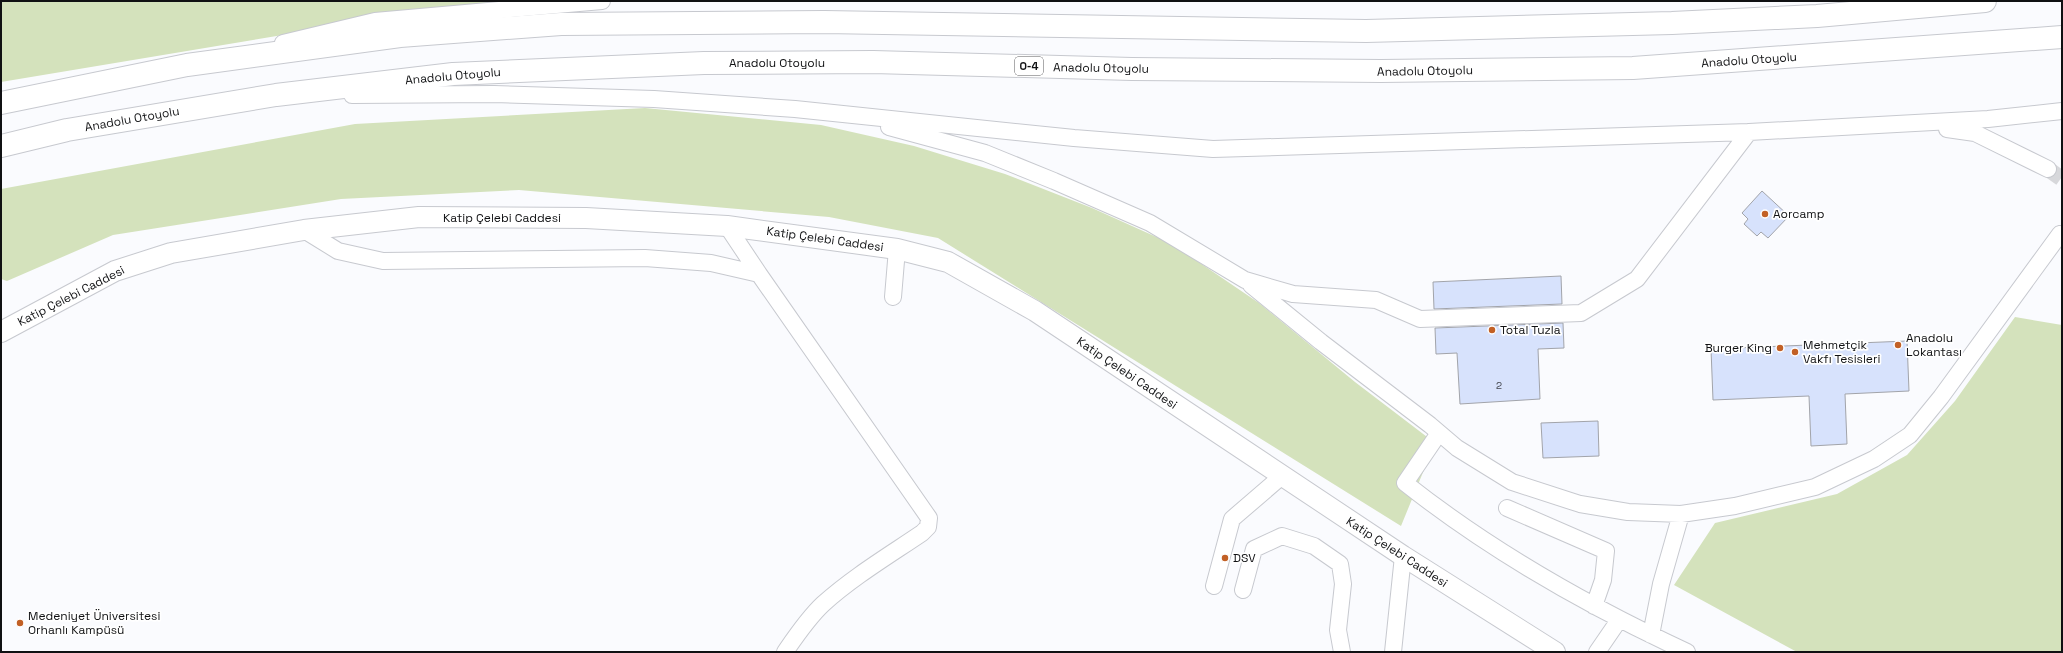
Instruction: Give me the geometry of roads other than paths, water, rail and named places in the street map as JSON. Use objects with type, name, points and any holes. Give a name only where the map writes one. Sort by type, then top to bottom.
[{"type":"highway","points":[[1,103],[187,65],[400,36],[561,24],[824,22],[1366,31],[1672,23],[1817,16],[1986,1]]},
{"type":"highway","name":"Anadolu Otoyolu","points":[[1,146],[67,130],[276,95],[453,74],[704,63],[873,62],[1132,69],[1381,72],[1633,68],[2062,37]]},
{"type":"main road","name":"Katip Çelebi Caddesi","points":[[1,332],[115,271],[171,253],[304,230],[419,218],[586,218],[727,226],[897,248],[948,262],[1035,311],[1403,556],[1554,652]]},
{"type":"lane","points":[[187,65],[375,21],[602,1]]},
{"type":"lane","points":[[276,95],[501,95],[654,99],[795,109],[1074,138],[1212,149],[1749,132],[1988,119],[2062,111]]},
{"type":"lane","points":[[795,109],[907,131],[985,152],[1150,223],[1245,280],[1457,448],[1512,482],[1580,504],[1628,512],[1681,514],[1735,506],[1815,487],[1874,459],[1910,435],[1941,397],[2060,234]]},
{"type":"lane","points":[[1908,124],[1975,133],[2048,169]]},
{"type":"lane","points":[[1245,280],[1293,294],[1376,300],[1420,319],[1581,313],[1637,279],[1749,132]]},
{"type":"lane","points":[[727,226],[929,518],[928,527],[922,533],[856,578],[822,605],[805,624],[785,652]]},
{"type":"lane","points":[[304,230],[338,251],[383,261],[645,258],[711,263],[759,274]]},
{"type":"lane","points":[[893,297],[897,248]]},
{"type":"lane","points":[[1439,433],[1405,483],[1436,507],[1516,561],[1619,620],[1687,652]]},
{"type":"lane","points":[[1214,586],[1232,519],[1282,476]]},
{"type":"lane","points":[[1506,508],[1606,551],[1603,580],[1594,606]]},
{"type":"lane","points":[[1650,635],[1661,584],[1681,514]]},
{"type":"lane","points":[[1243,590],[1254,549],[1282,536],[1314,546],[1340,564],[1343,584],[1338,630],[1342,652]]},
{"type":"lane","points":[[1393,652],[1403,556]]},
{"type":"lane","points":[[1597,652],[1619,620]]},
{"type":"tunnel","points":[[2048,169],[2062,179]]},
{"type":"place","name":"Aorcamp","points":[[1765,214]]},
{"type":"place","name":"Total Tuzla","points":[[1492,330]]},
{"type":"place","name":"Anadolu Lokantası","points":[[1898,345]]},
{"type":"place","name":"Burger King","points":[[1780,348]]},
{"type":"place","name":"Mehmetçik Vakfı Tesisleri","points":[[1795,352]]},
{"type":"place","name":"DSV","points":[[1225,558]]},
{"type":"place","name":"Medeniyet Üniversitesi Orhanlı Kampüsü","points":[[20,623]]}]
